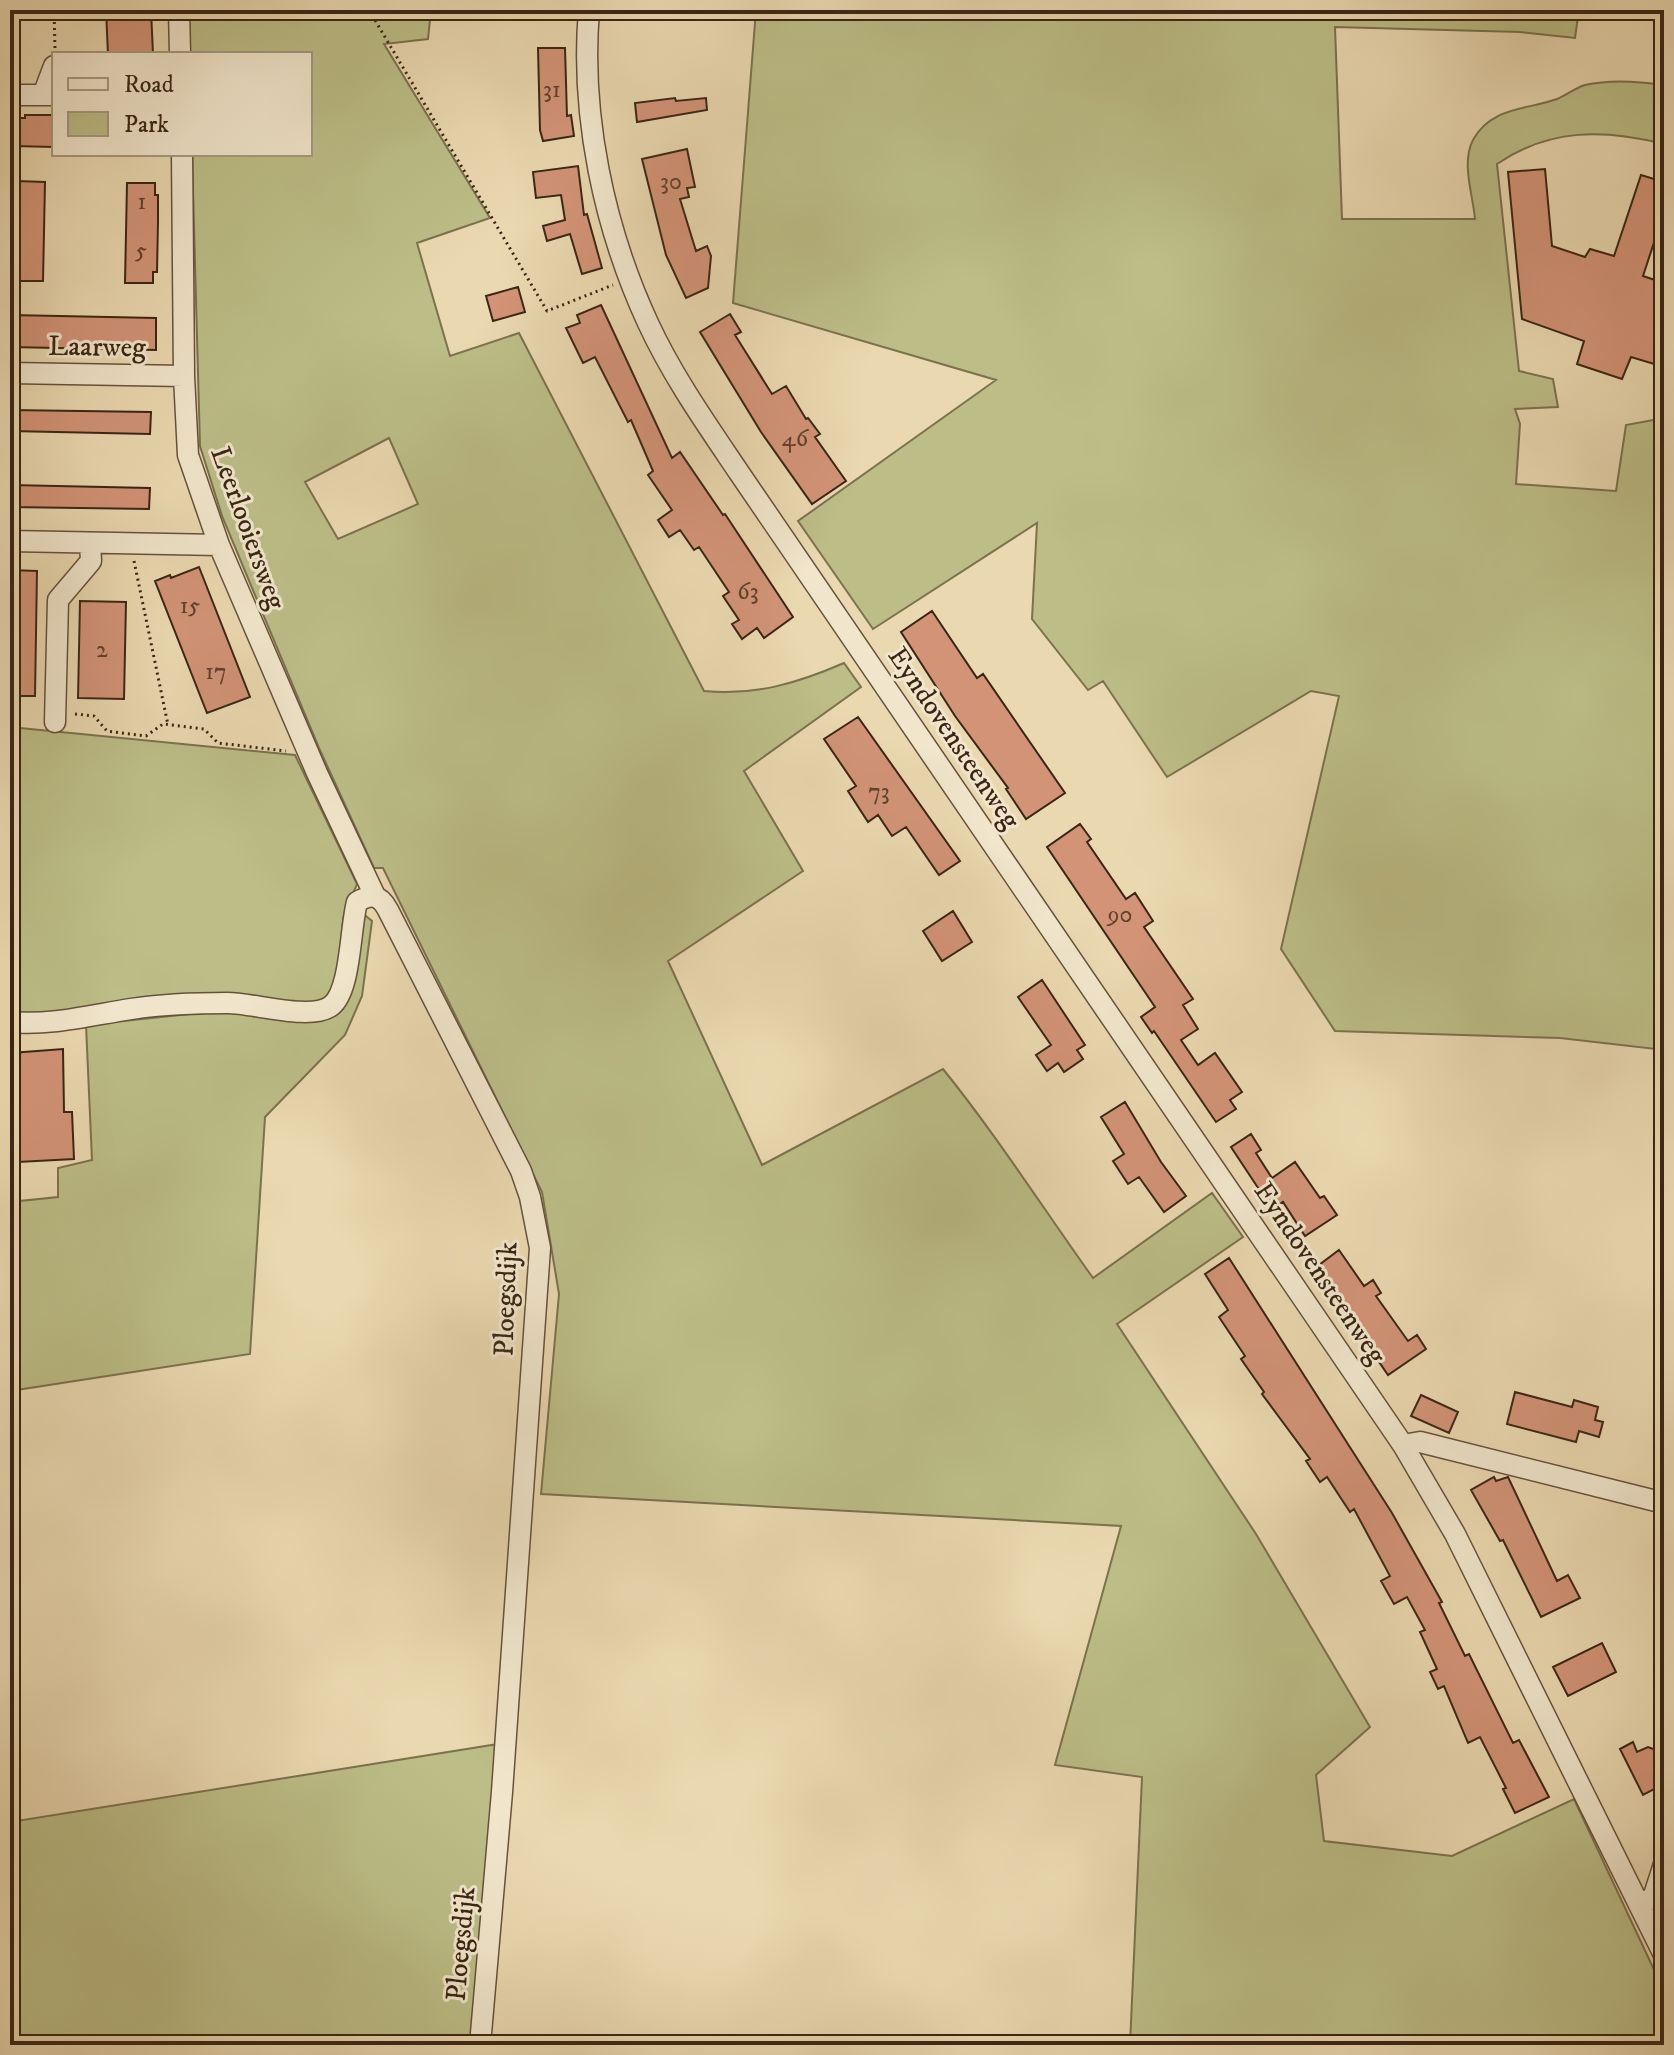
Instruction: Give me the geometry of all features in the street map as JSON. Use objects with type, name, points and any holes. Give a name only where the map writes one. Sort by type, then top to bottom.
[{"type":"street","points":[[179,10],[180,52]]},
{"type":"street","name":"Eyndovensteenweg","points":[[589,10],[589,105],[599,169],[630,278],[648,323],[676,375],[731,462],[1403,1445],[1455,1534],[1664,1955]]},
{"type":"street","points":[[10,95],[49,95]]},
{"type":"street","name":"Leerlooiersweg","points":[[182,156],[184,376],[188,455],[219,545],[375,896]]},
{"type":"street","name":"Laarweg","points":[[10,373],[184,376]]},
{"type":"street","points":[[10,541],[219,545]]},
{"type":"street","points":[[55,717],[58,600],[91,561],[90,543]]},
{"type":"street","points":[[13,1023],[193,1004],[231,1003],[303,1012],[321,1010],[331,1006],[344,985],[357,902],[367,896],[375,896]]},
{"type":"street","name":"Ploegsdijk","points":[[375,896],[383,900],[521,1171],[530,1197],[540,1248],[502,1792],[480,2045]]},
{"type":"street","points":[[1403,1445],[1420,1442],[1664,1503]]},
{"type":"street","points":[[1639,1904],[1653,1898],[1664,1864]]},
{"type":"path","points":[[54,10],[55,52]]},
{"type":"path","points":[[369,10],[547,311],[630,278]]},
{"type":"path","points":[[134,543],[134,565],[168,725]]},
{"type":"path","points":[[55,717],[94,716],[107,731],[133,735],[146,736],[163,724],[204,729],[218,743],[309,753]]},
{"type":"green space","points":[[188,10],[431,10],[428,39],[384,44],[490,218],[417,243],[450,356],[519,333],[704,691],[759,690],[810,677],[844,663],[861,687],[744,771],[803,871],[668,961],[762,1165],[943,1069],[1093,1278],[1212,1193],[1243,1237],[1117,1324],[1256,1534],[1370,1727],[1316,1775],[1324,1841],[1452,1856],[1574,1799],[1664,1991],[1664,2045],[1130,2045],[1142,1777],[1055,1765],[1121,1526],[541,1494],[559,1294],[542,1192],[383,868],[374,868],[319,748],[222,516],[200,446],[192,156],[312,156],[312,52],[189,52]],"holes":[[[389,438],[418,504],[338,539],[305,482]]]},
{"type":"green space","points":[[756,10],[1579,10],[1575,38],[1520,32],[1335,27],[1342,219],[1475,219],[1468,159],[1473,140],[1489,121],[1510,111],[1557,99],[1585,85],[1624,81],[1664,85],[1664,144],[1620,136],[1578,135],[1537,144],[1497,164],[1519,371],[1553,379],[1558,407],[1515,409],[1520,424],[1516,484],[1616,491],[1626,425],[1664,418],[1664,1050],[1560,1038],[1335,1031],[1281,949],[1339,696],[1311,691],[1167,777],[1103,681],[1088,690],[1032,619],[1037,523],[873,629],[798,521],[996,380],[733,303]]},
{"type":"green space","points":[[10,727],[295,755],[357,884],[346,908],[338,973],[328,995],[318,1003],[87,1009],[10,1015]]},
{"type":"green space","points":[[361,912],[372,921],[362,996],[345,1035],[265,1117],[250,1354],[10,1391],[10,1202],[58,1197],[58,1168],[92,1160],[86,1025],[227,1010],[321,1019]]},
{"type":"green space","points":[[498,1744],[473,2045],[10,2045],[10,1822]]},
{"type":"building","points":[[106,10],[151,10],[153,52],[108,52]]},
{"type":"building","points":[[538,48],[565,48],[567,116],[571,115],[574,136],[543,141],[540,130]]},
{"type":"building","points":[[675,98],[676,101],[706,98],[707,110],[637,122],[635,103]]},
{"type":"building","points":[[25,115],[52,115],[52,147],[13,146],[14,118],[25,118]]},
{"type":"building","points":[[687,149],[695,187],[687,188],[689,197],[680,199],[696,251],[707,246],[711,256],[708,288],[686,298],[666,255],[642,159]]},
{"type":"building","points":[[578,166],[584,215],[587,214],[602,268],[582,274],[570,234],[547,241],[543,226],[565,220],[561,195],[536,198],[533,172]]},
{"type":"building","points":[[1545,169],[1552,246],[1585,257],[1590,249],[1614,256],[1641,175],[1664,182],[1664,212],[1643,276],[1664,283],[1664,367],[1631,357],[1622,379],[1577,364],[1584,341],[1522,319],[1508,172]]},
{"type":"building","points":[[17,181],[45,182],[43,281],[15,281],[15,269],[12,269],[13,193],[17,192]]},
{"type":"building","points":[[127,183],[155,183],[155,195],[158,195],[157,272],[153,272],[153,283],[125,283]]},
{"type":"building","points":[[518,287],[525,312],[493,321],[486,296]]},
{"type":"building","points":[[601,305],[672,458],[680,452],[793,617],[764,638],[757,628],[742,639],[732,624],[739,620],[723,596],[729,592],[699,547],[694,550],[680,530],[669,537],[658,520],[672,510],[648,475],[653,471],[631,420],[628,422],[595,357],[583,363],[566,328],[580,323],[577,315]]},
{"type":"building","points":[[730,314],[741,332],[735,335],[772,394],[786,386],[806,419],[820,434],[815,437],[846,481],[812,504],[761,432],[700,332]]},
{"type":"building","points":[[10,315],[156,318],[156,350],[10,347]]},
{"type":"building","points":[[10,410],[151,412],[150,434],[10,431]]},
{"type":"building","points":[[10,485],[150,488],[149,509],[10,507]]},
{"type":"building","points":[[199,567],[250,697],[207,713],[155,581]]},
{"type":"building","points":[[10,570],[37,571],[35,696],[10,696]]},
{"type":"building","points":[[80,601],[126,602],[124,699],[78,698]]},
{"type":"building","points":[[932,611],[977,678],[983,674],[1065,793],[1026,819],[901,632]]},
{"type":"building","points":[[858,717],[960,861],[939,875],[906,827],[892,836],[878,815],[868,822],[848,791],[856,786],[824,739]]},
{"type":"building","points":[[1080,824],[1091,839],[1087,842],[1126,899],[1135,893],[1153,921],[1144,927],[1193,999],[1183,1005],[1198,1029],[1181,1040],[1198,1065],[1215,1053],[1242,1092],[1230,1100],[1236,1109],[1216,1122],[1154,1031],[1152,1033],[1141,1017],[1155,1007],[1047,847]]},
{"type":"building","points":[[953,911],[972,942],[942,961],[923,931]]},
{"type":"building","points":[[1042,980],[1085,1045],[1077,1050],[1083,1059],[1064,1072],[1058,1063],[1047,1071],[1036,1055],[1051,1045],[1018,997]]},
{"type":"building","points":[[63,1049],[64,1112],[72,1112],[74,1159],[18,1162],[11,1053]]},
{"type":"building","points":[[1125,1102],[1161,1162],[1186,1196],[1164,1212],[1139,1177],[1128,1184],[1113,1161],[1124,1154],[1101,1117]]},
{"type":"building","points":[[1251,1134],[1261,1150],[1256,1153],[1272,1178],[1295,1162],[1320,1198],[1324,1196],[1337,1215],[1305,1236],[1283,1202],[1272,1209],[1231,1147]]},
{"type":"building","points":[[1339,1250],[1364,1286],[1373,1280],[1381,1293],[1376,1296],[1408,1341],[1417,1335],[1426,1349],[1388,1375],[1315,1268]]},
{"type":"building","points":[[1229,1258],[1392,1513],[1442,1602],[1439,1603],[1465,1656],[1469,1654],[1513,1743],[1519,1740],[1549,1797],[1515,1813],[1480,1737],[1468,1743],[1444,1686],[1438,1689],[1430,1672],[1437,1669],[1420,1632],[1425,1630],[1407,1597],[1394,1604],[1381,1581],[1390,1576],[1354,1509],[1350,1512],[1327,1477],[1320,1482],[1306,1461],[1310,1459],[1262,1394],[1264,1392],[1241,1359],[1245,1356],[1219,1317],[1228,1310],[1205,1274]]},
{"type":"building","points":[[1515,1392],[1572,1407],[1574,1400],[1598,1407],[1595,1420],[1603,1422],[1599,1437],[1579,1431],[1576,1442],[1507,1424]]},
{"type":"building","points":[[1421,1395],[1458,1412],[1449,1433],[1411,1416]]},
{"type":"building","points":[[1494,1477],[1496,1481],[1508,1477],[1557,1581],[1568,1575],[1580,1598],[1541,1617],[1503,1540],[1500,1541],[1471,1490]]},
{"type":"building","points":[[1602,1643],[1616,1672],[1568,1696],[1553,1667]]},
{"type":"building","points":[[1633,1742],[1637,1752],[1648,1747],[1664,1753],[1664,1784],[1643,1795],[1620,1749]]}]
